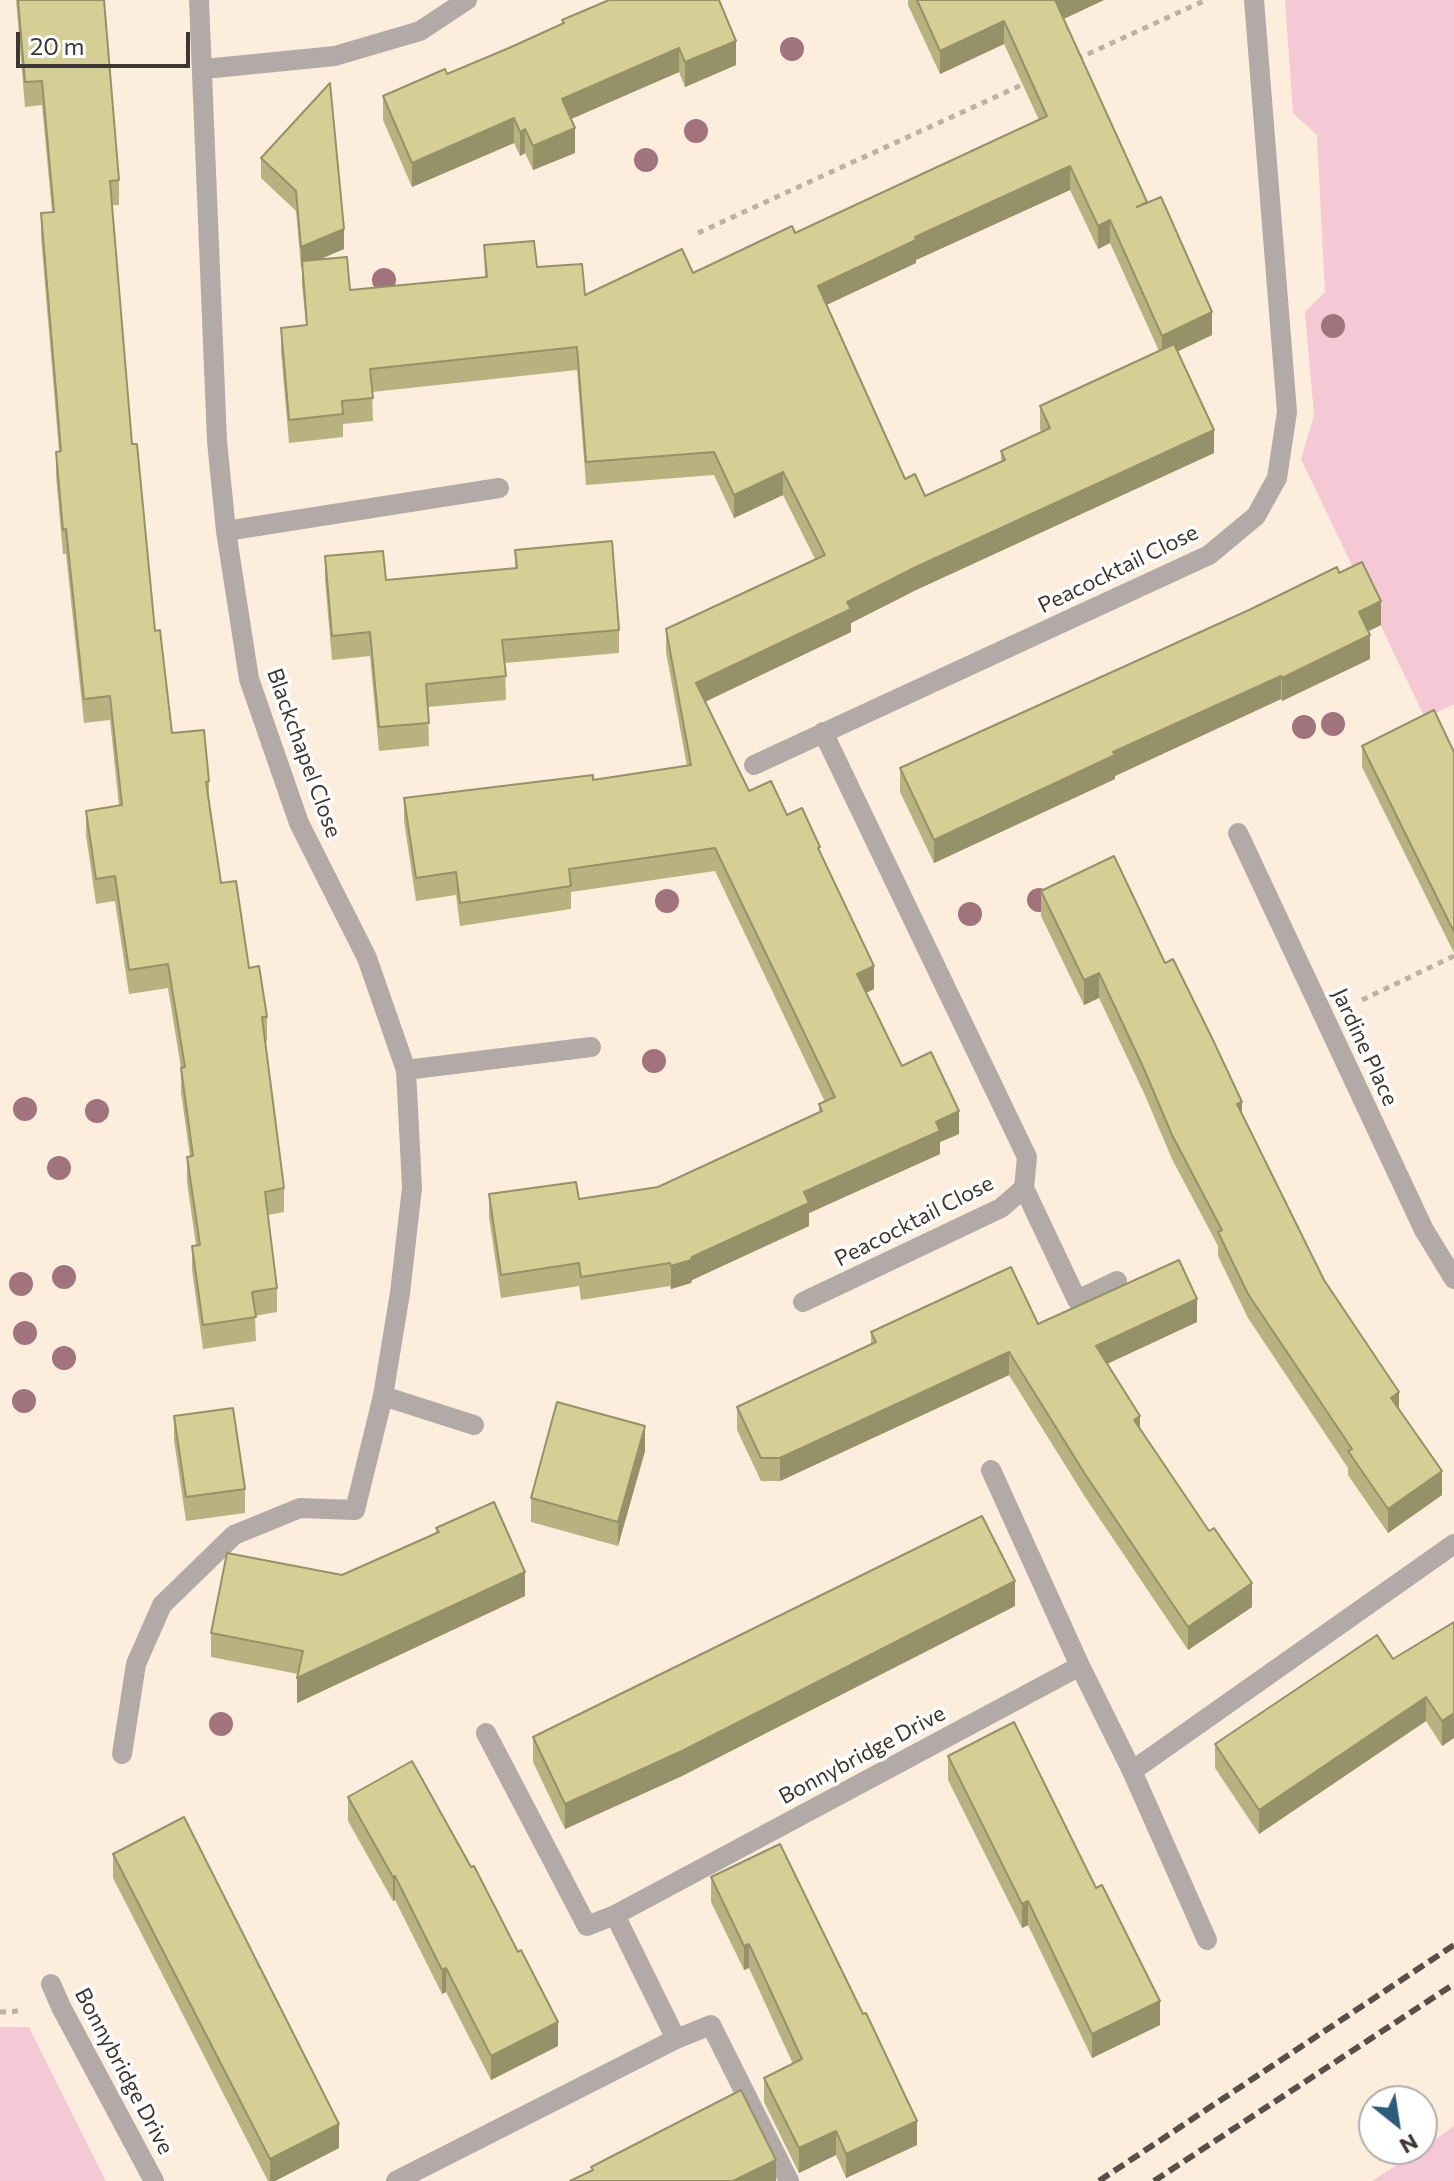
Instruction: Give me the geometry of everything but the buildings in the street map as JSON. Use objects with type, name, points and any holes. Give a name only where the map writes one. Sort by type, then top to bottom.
[{"type":"street","name":"Blackchapel Close","points":[[122,1754],[136,1664],[162,1605],[234,1535],[300,1508],[355,1510],[383,1396],[400,1293],[412,1188],[406,1070],[367,958],[299,823],[249,679],[226,531],[217,441],[199,0]]},
{"type":"street","points":[[204,69],[335,56],[420,31],[467,0]]},
{"type":"street","name":"Peacocktail Close","points":[[754,765],[1209,555],[1256,516],[1277,478],[1287,412],[1254,0]]},
{"type":"street","points":[[226,531],[499,488]]},
{"type":"street","name":"Peacocktail Close","points":[[803,1302],[1001,1208],[1024,1188],[1027,1157],[823,732]]},
{"type":"street","name":"Jardine Place","points":[[1238,833],[1424,1230],[1454,1279]]},
{"type":"street","points":[[406,1070],[591,1047]]},
{"type":"street","points":[[1024,1188],[1077,1300],[1117,1281]]},
{"type":"street","points":[[383,1396],[474,1425]]},
{"type":"street","points":[[991,1470],[1080,1666],[1132,1771],[1207,1940]]},
{"type":"street","points":[[1132,1771],[1454,1544]]},
{"type":"street","name":"Bonnybridge Drive","points":[[615,1915],[1080,1666]]},
{"type":"street","points":[[486,1733],[587,1926],[615,1915],[676,2039]]},
{"type":"street","name":"Bonnybridge Drive","points":[[51,1984],[154,2181]]},
{"type":"street","points":[[396,2181],[676,2039],[711,2025],[789,2181]]},
{"type":"path","points":[[1075,60],[1206,0]]},
{"type":"path","points":[[698,233],[1032,80]]},
{"type":"path","points":[[1324,1018],[1454,956]]},
{"type":"shaded area","points":[[1285,0],[1454,0],[1454,704],[1425,718],[1301,459],[1314,415],[1305,312],[1325,292],[1317,135],[1293,113]]},
{"type":"shaded area","points":[[0,2027],[29,2027],[106,2181],[0,2181]]},
{"type":"shaded area","points":[[1454,2126],[1454,2181],[1372,2181],[1397,2165],[1438,2165],[1438,2138]]},
{"type":"railway","points":[[1099,2181],[1454,1945]]},
{"type":"railway","points":[[1154,2181],[1454,1984]]}]
